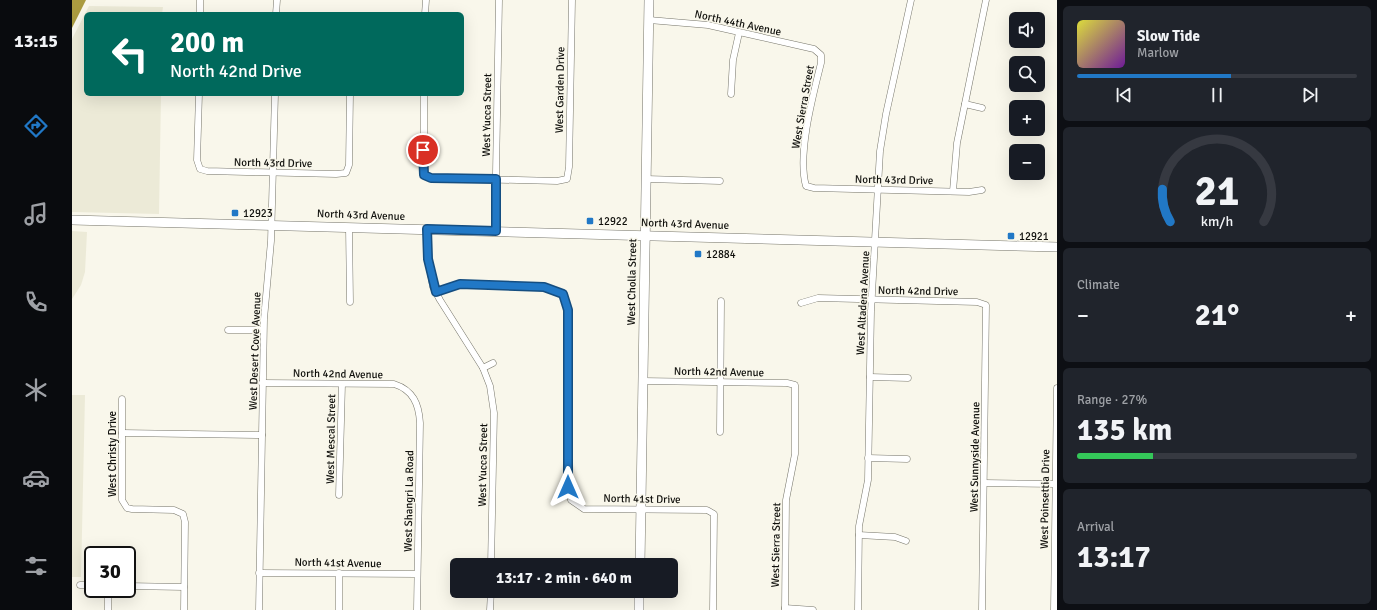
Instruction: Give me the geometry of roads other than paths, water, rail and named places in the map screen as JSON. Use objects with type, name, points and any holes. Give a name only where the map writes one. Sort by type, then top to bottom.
[{"type":"main road","name":"West Cholla Street","points":[[640,558],[644,235],[649,0]]},
{"type":"main road","name":"North 43rd Avenue","points":[[72,220],[1057,247]]},
{"type":"main road","points":[[639,598],[639,610]]},
{"type":"street","points":[[200,0],[200,12]]},
{"type":"street","points":[[276,12],[277,0]]},
{"type":"street","points":[[425,12],[426,0]]},
{"type":"street","name":"West Yucca Street","points":[[496,231],[500,0]]},
{"type":"street","name":"West Garden Drive","points":[[496,179],[557,181],[567,179],[569,167],[572,0]]},
{"type":"street","name":"West Altadena Avenue","points":[[858,610],[858,535],[868,480],[871,300],[883,130],[911,0]]},
{"type":"street","points":[[953,191],[957,144],[986,0]]},
{"type":"street","name":"North 44th Avenue","points":[[649,20],[708,25],[814,49],[821,55]]},
{"type":"street","points":[[731,94],[733,60],[739,33]]},
{"type":"street","name":"West Sierra Street","points":[[806,186],[803,175],[805,149],[821,55]]},
{"type":"street","name":"North 43rd Drive","points":[[199,96],[197,160],[200,169],[207,171],[336,174],[346,173],[349,166],[350,96]]},
{"type":"street","name":"West Desert Cove Avenue","points":[[259,610],[263,330],[264,305],[270,270],[275,96]]},
{"type":"street","points":[[424,96],[424,175],[431,178],[496,179]]},
{"type":"street","points":[[965,104],[982,108]]},
{"type":"street","points":[[646,179],[720,181]]},
{"type":"street","name":"North 43rd Drive","points":[[806,186],[814,188],[953,191],[982,190]]},
{"type":"street","points":[[349,227],[350,302]]},
{"type":"street","name":"West Yucca Street","points":[[427,229],[428,259],[436,292],[483,368],[490,386],[494,413],[491,558]]},
{"type":"street","name":"North 41st Drive","points":[[436,292],[460,284],[544,287],[563,294],[568,310],[568,487],[571,500],[584,509],[707,510],[714,514],[713,610]]},
{"type":"street","name":"North 42nd Drive","points":[[801,303],[818,298],[977,302],[986,304]]},
{"type":"street","points":[[720,432],[721,301]]},
{"type":"street","name":"West Sunnyside Avenue","points":[[982,610],[986,304]]},
{"type":"street","points":[[228,330],[263,330]]},
{"type":"street","points":[[483,368],[493,363]]},
{"type":"street","points":[[870,377],[908,378]]},
{"type":"street","name":"North 42nd Avenue","points":[[642,381],[787,383],[795,385]]},
{"type":"street","name":"North 42nd Avenue","points":[[262,383],[394,384],[404,388],[411,394]]},
{"type":"street","name":"West Mescal Street","points":[[339,495],[342,384]]},
{"type":"street","name":"West Sierra Street","points":[[785,609],[786,500],[795,454],[795,385]]},
{"type":"street","name":"West Poinsettia Drive","points":[[1054,610],[1057,388]]},
{"type":"street","name":"West Shangri La Road","points":[[411,394],[419,410],[420,416],[417,610]]},
{"type":"street","name":"West Christy Drive","points":[[122,399],[122,500],[127,508],[174,510],[183,514],[185,522],[184,587]]},
{"type":"street","points":[[122,433],[262,435]]},
{"type":"street","points":[[868,458],[907,459]]},
{"type":"street","points":[[984,483],[1055,484]]},
{"type":"street","points":[[858,535],[895,537],[906,541]]},
{"type":"street","name":"North 41st Avenue","points":[[259,572],[417,574]]},
{"type":"street","points":[[338,610],[339,573]]},
{"type":"street","points":[[136,586],[184,587],[184,610]]},
{"type":"street","points":[[108,598],[108,610]]},
{"type":"street","points":[[490,610],[491,598]]},
{"type":"street","points":[[785,609],[813,610]]},
{"type":"place","name":"12923","points":[[235,213]]},
{"type":"place","name":"12922","points":[[590,221]]},
{"type":"place","name":"12921","points":[[1011,236]]},
{"type":"place","name":"12884","points":[[698,254]]}]
